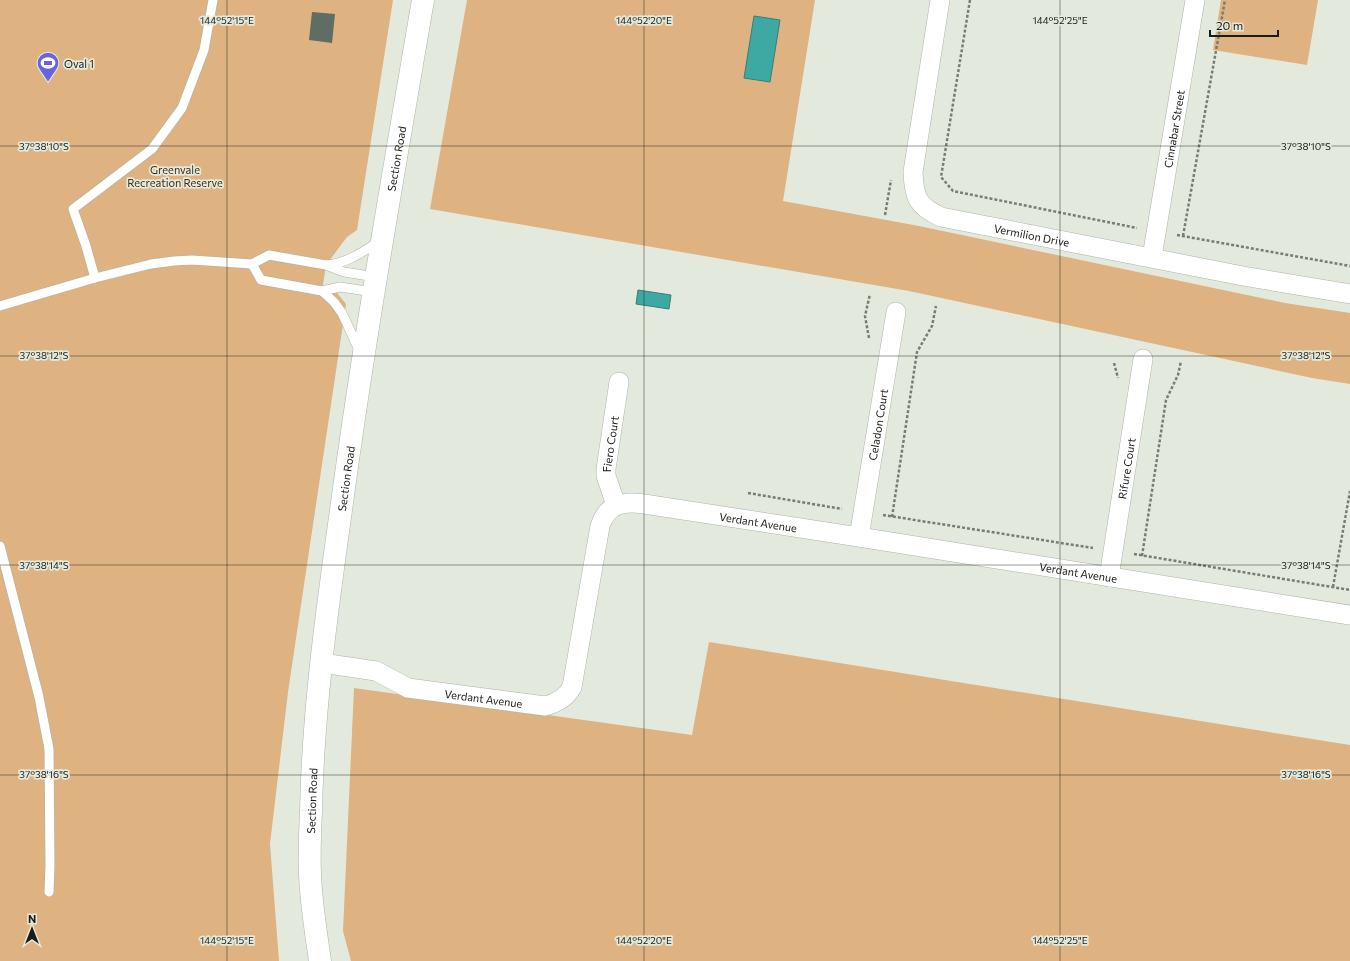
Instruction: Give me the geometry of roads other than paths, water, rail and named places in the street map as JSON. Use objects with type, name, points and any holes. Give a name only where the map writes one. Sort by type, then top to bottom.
[{"type":"street","name":"Section Road","points":[[320,961],[312,906],[310,873],[315,727],[332,578],[346,476],[382,239],[423,0]]},
{"type":"street","name":"Vermilion Drive","points":[[940,0],[913,172],[914,189],[919,201],[928,211],[941,217],[1243,276],[1350,294]]},
{"type":"street","name":"Cinnabar Street","points":[[1152,257],[1195,0]]},
{"type":"street","name":"Celadon Court","points":[[860,536],[896,312]]},
{"type":"street","name":"Rifure Court","points":[[1108,577],[1143,359]]},
{"type":"street","name":"Fiero Court","points":[[616,505],[606,476],[606,469],[619,382]]},
{"type":"street","name":"Verdant Avenue","points":[[322,662],[376,671],[408,688],[545,706],[554,704],[563,698],[572,687],[600,526],[604,515],[610,509],[616,505],[624,503],[639,503],[860,536],[1350,615]]},
{"type":"lane","points":[[95,278],[73,209],[152,149],[182,108],[204,50],[213,0]]},
{"type":"lane","points":[[326,265],[348,260],[382,239]]},
{"type":"lane","points":[[0,306],[95,278],[151,264],[198,260],[252,264],[269,255],[326,265],[375,284]]},
{"type":"lane","points":[[252,264],[261,280],[322,291],[340,287],[375,284]]},
{"type":"lane","points":[[322,291],[334,302],[342,313],[364,360]]},
{"type":"lane","points":[[0,546],[40,697],[49,749],[49,892]]},
{"type":"water","points":[[754,16],[780,20],[770,82],[744,78]]},
{"type":"water","points":[[638,290],[671,295],[669,309],[636,304]]},
{"type":"place","name":"Oval 1","points":[[48,82]]},
{"type":"park label","name":"Greenvale Recreation Reserve","points":[[175,175]]}]
